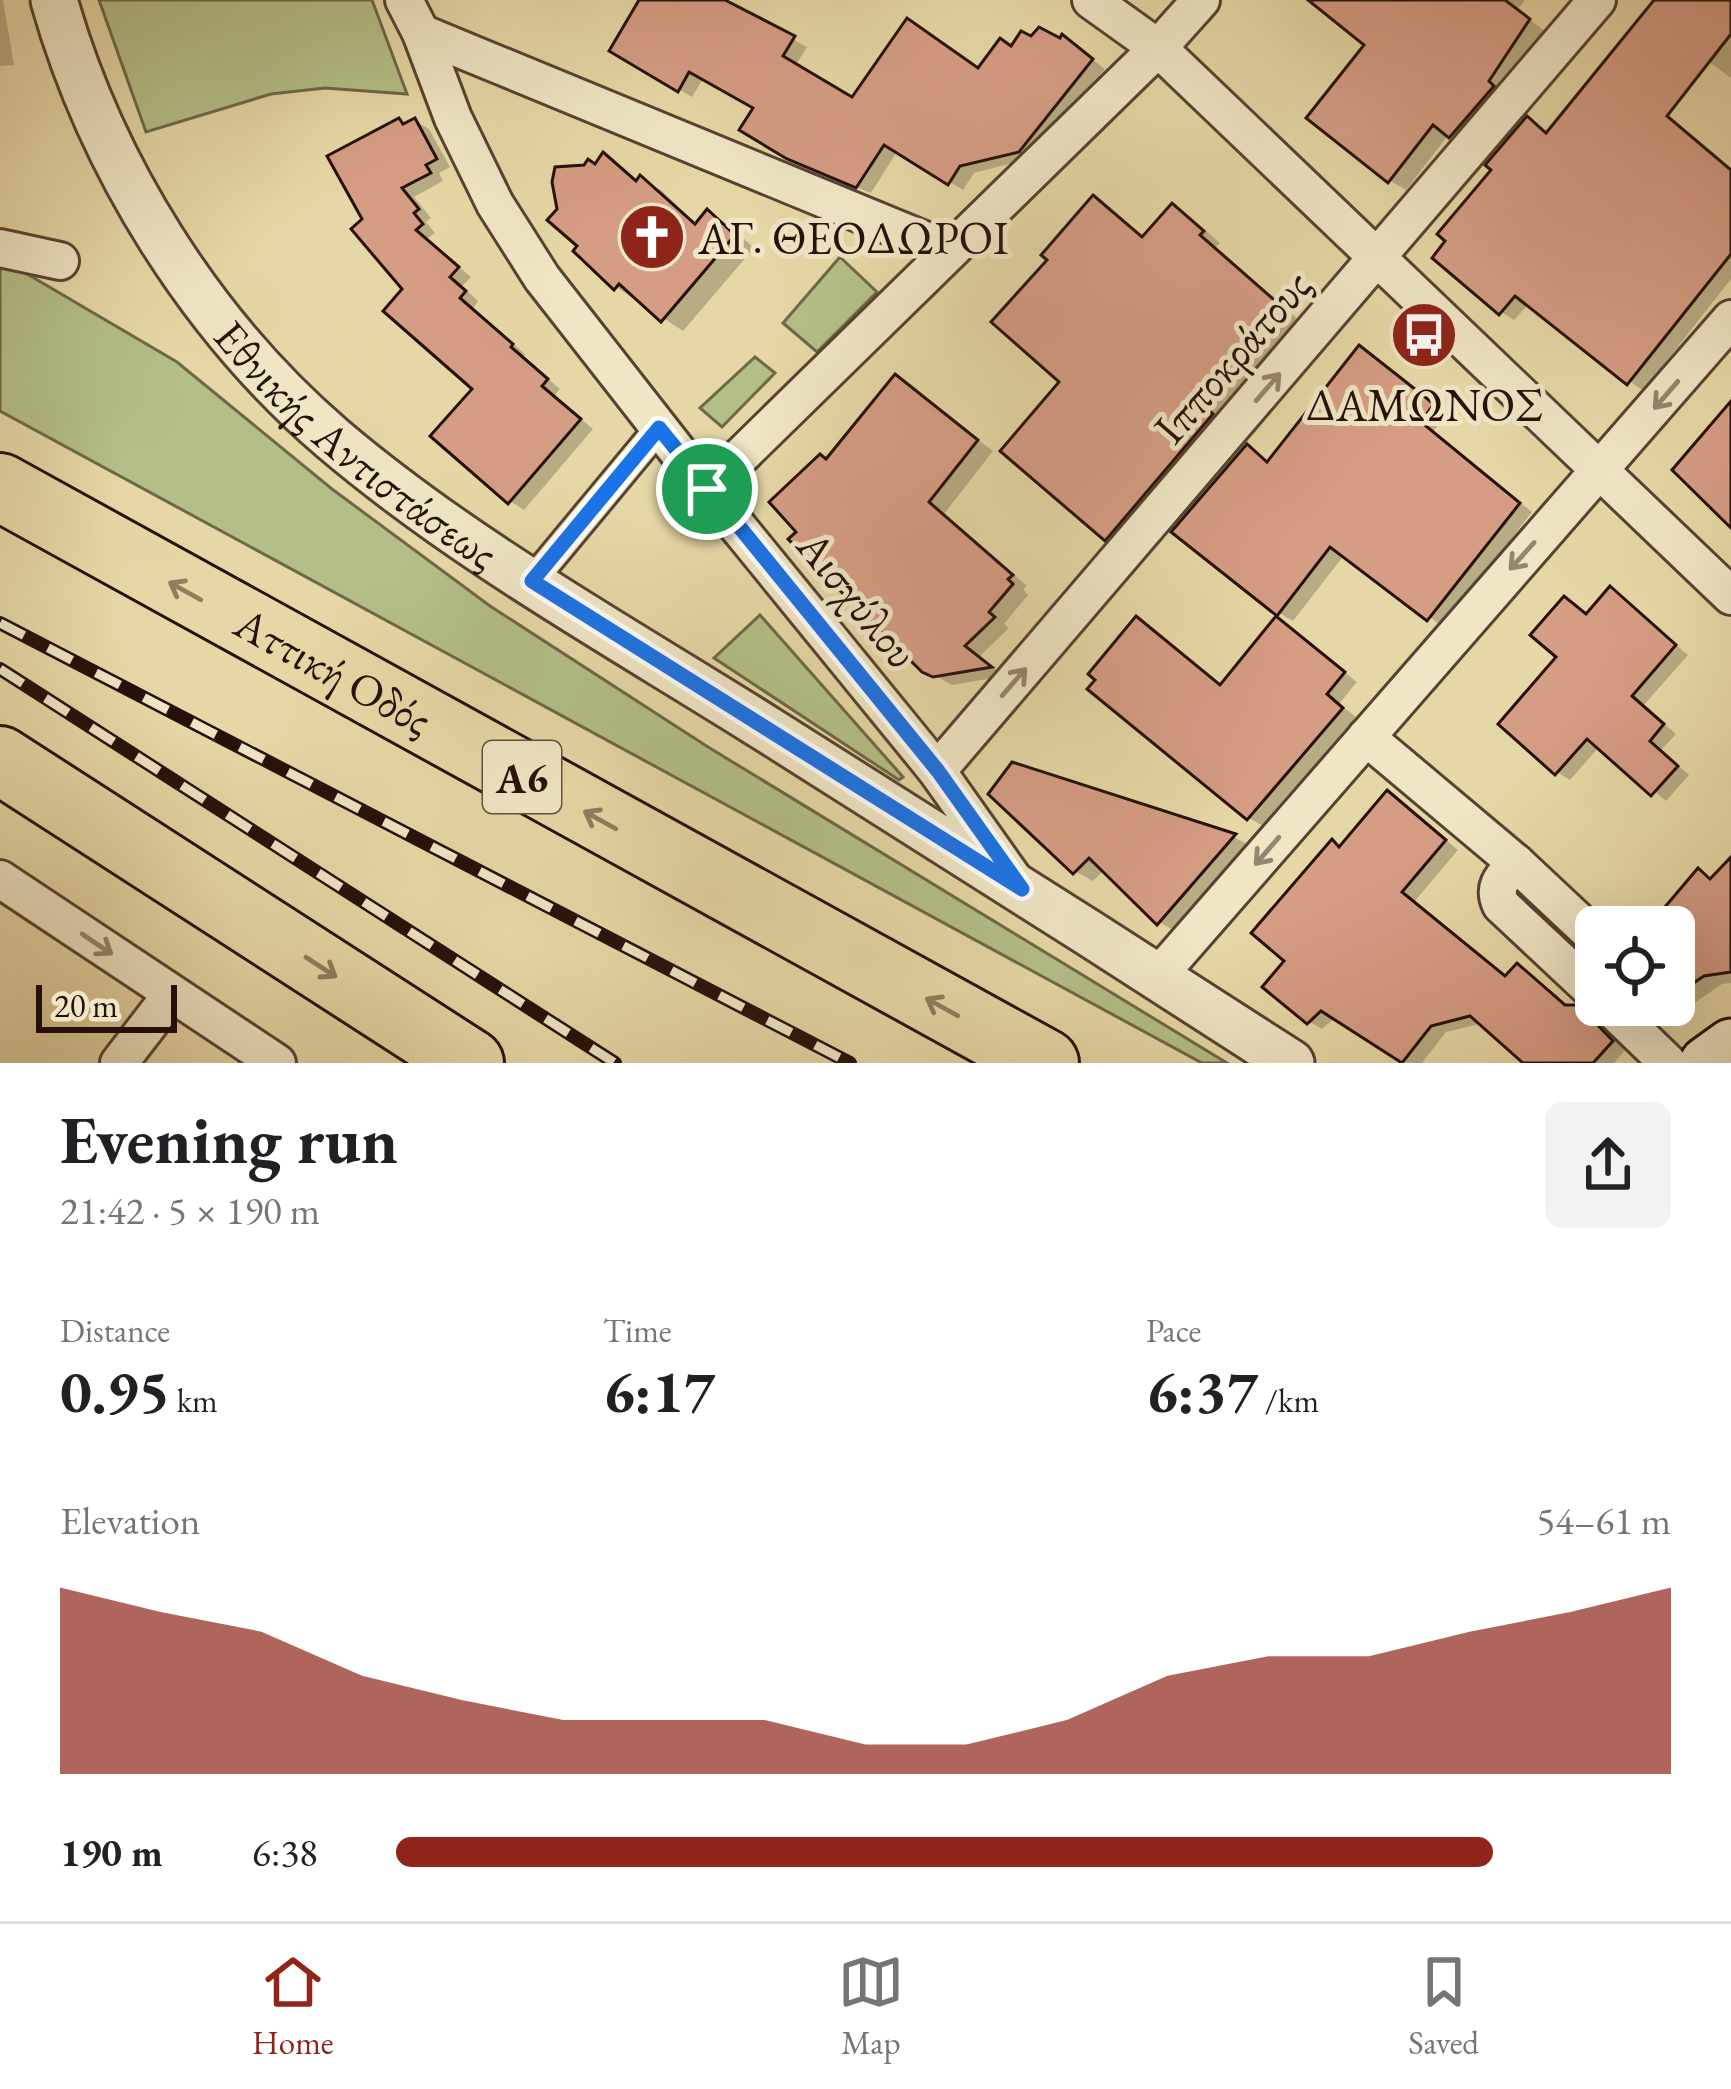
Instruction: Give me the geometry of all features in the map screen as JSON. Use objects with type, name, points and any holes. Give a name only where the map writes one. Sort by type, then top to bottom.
[{"type":"highway","name":"Αττική Οδός","points":[[0,487],[1045,1063]]},
{"type":"highway","points":[[0,760],[470,1063]]},
{"type":"main road","points":[[1706,1063],[1731,1045]]},
{"type":"street","name":"Εθνικής Αντιστάσεως","points":[[55,0],[81,84],[164,242],[221,322],[330,436],[381,478],[532,581],[1291,1063]]},
{"type":"street","name":"Αισχύλου","points":[[404,0],[495,204],[542,278],[938,771],[1022,889]]},
{"type":"street","points":[[1091,0],[1158,48],[1731,596]]},
{"type":"street","points":[[707,489],[1158,48],[1201,0]]},
{"type":"street","name":"Ιπποκράτους","points":[[938,771],[1597,0]]},
{"type":"street","points":[[422,33],[948,250]]},
{"type":"street","points":[[0,248],[59,261]]},
{"type":"street","points":[[1157,976],[1731,319]]},
{"type":"street","points":[[532,581],[659,428]]},
{"type":"street","points":[[1366,737],[1575,918]]},
{"type":"street","points":[[1516,863],[1498,883],[1496,895],[1501,905],[1575,969]]},
{"type":"street","points":[[0,879],[277,1063]]},
{"type":"street","points":[[119,1063],[172,994]]},
{"type":"street","points":[[1633,1026],[1668,1063]]},
{"type":"green space","points":[[99,0],[372,0],[407,94],[325,88],[271,94],[146,132]]},
{"type":"green space","points":[[840,257],[877,292],[817,352],[783,323]]},
{"type":"green space","points":[[0,258],[177,362],[332,489],[490,606],[708,747],[1227,1063],[1202,1063],[0,411]]},
{"type":"green space","points":[[755,357],[775,373],[722,427],[700,408]]},
{"type":"green space","points":[[760,615],[903,777],[899,780],[714,658]]},
{"type":"building","points":[[639,0],[725,0],[795,36],[783,56],[852,97],[907,18],[978,68],[1000,38],[1011,46],[1021,31],[1031,36],[1039,27],[1060,38],[1062,34],[1093,59],[1019,152],[960,166],[948,185],[884,145],[856,188],[787,159],[739,130],[753,108],[689,72],[678,92],[609,51]]},
{"type":"building","points":[[1308,0],[1505,0],[1530,19],[1489,81],[1494,86],[1449,138],[1433,125],[1388,183],[1306,118],[1364,45]]},
{"type":"building","points":[[1654,0],[1731,0],[1731,34],[1667,116],[1731,170],[1731,254],[1627,385],[1515,296],[1499,315],[1432,258],[1445,241],[1437,234],[1491,170],[1485,165],[1527,116],[1546,133]]},
{"type":"building","points":[[399,118],[403,124],[415,118],[437,159],[426,165],[431,173],[402,188],[419,209],[414,213],[423,224],[416,230],[459,267],[450,277],[466,291],[460,298],[548,379],[542,386],[581,419],[508,504],[430,436],[472,389],[383,311],[402,289],[351,229],[362,219],[327,156]]},
{"type":"building","name":"ΑΓ. ΘΕΟΔΩΡΟΙ","points":[[603,152],[636,181],[640,175],[695,224],[707,209],[735,235],[661,322],[619,284],[614,290],[573,251],[577,246],[547,220],[557,209],[552,182],[555,167],[584,165],[588,159],[595,164]]},
{"type":"building","points":[[1093,195],[1142,237],[1172,203],[1204,231],[1200,235],[1287,311],[1207,409],[1213,414],[1105,541],[1000,451],[1059,382],[991,322],[1047,260],[1041,255]]},
{"type":"building","points":[[1359,345],[1434,404],[1421,422],[1520,503],[1427,621],[1330,547],[1277,616],[1171,532],[1247,444],[1267,462]]},
{"type":"building","points":[[895,374],[978,440],[929,502],[1013,575],[1008,579],[1013,584],[989,612],[995,617],[965,646],[992,667],[933,677],[922,672],[788,539],[796,532],[769,502],[820,454],[826,459]]},
{"type":"building","points":[[1731,401],[1731,528],[1672,470]]},
{"type":"building","points":[[1610,586],[1676,645],[1632,696],[1664,724],[1650,741],[1678,766],[1651,796],[1587,739],[1555,775],[1498,724],[1556,657],[1530,635],[1564,596],[1586,614]]},
{"type":"building","points":[[1136,616],[1220,685],[1276,616],[1345,672],[1327,694],[1343,708],[1247,820],[1087,689],[1095,680],[1088,674]]},
{"type":"building","points":[[1012,762],[1236,834],[1157,925],[1089,858],[1073,874],[988,794]]},
{"type":"building","points":[[1387,790],[1446,840],[1402,892],[1505,976],[1517,963],[1565,1005],[1575,1005],[1575,1026],[1599,1026],[1613,1041],[1593,1063],[1523,1063],[1470,1016],[1431,1026],[1402,1063],[1321,1011],[1307,1024],[1262,987],[1284,961],[1251,933],[1332,839],[1339,847]]},
{"type":"building","points":[[1731,857],[1731,972],[1695,982],[1695,906],[1666,906],[1698,868],[1710,879]]},
{"type":"railway","points":[[0,623],[850,1063]]},
{"type":"railway","points":[[0,669],[615,1063]]},
{"type":"place","name":"ΑΓ. ΘΕΟΔΩΡΟΙ","points":[[652,237]]},
{"type":"place","name":"ΔΑΜΩΝΟΣ","points":[[1424,335]]},
{"type":"route","points":[[659,428],[707,489],[938,771],[1022,889],[532,581],[659,428]]}]
